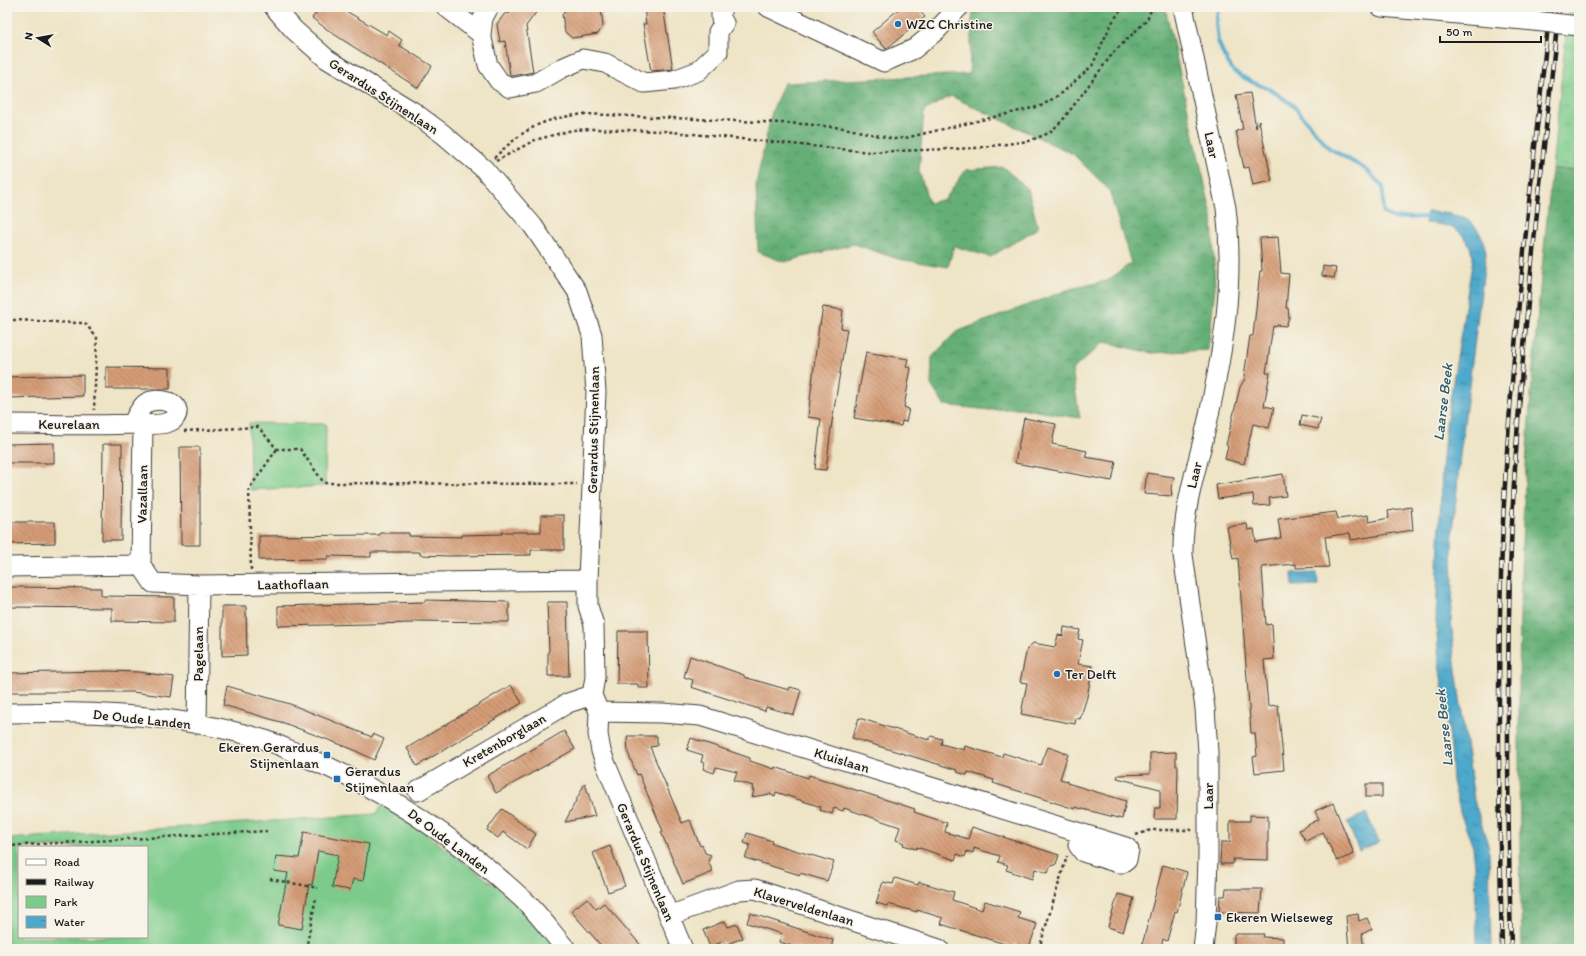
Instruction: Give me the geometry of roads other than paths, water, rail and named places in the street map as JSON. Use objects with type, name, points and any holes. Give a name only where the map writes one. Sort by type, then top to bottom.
[{"type":"street","name":"Gerardus Stijnenlaan","points":[[274,7],[294,30],[326,60],[412,111],[485,167],[534,226],[577,291],[592,335],[596,392],[588,606],[594,625],[595,677],[592,695],[599,712],[598,734],[607,767],[683,949]]},
{"type":"street","points":[[446,7],[481,34]]},
{"type":"street","points":[[489,7],[483,18],[481,34],[488,65],[499,81],[510,88],[536,83],[562,68],[583,59],[605,63],[644,83],[674,80],[698,71],[718,52],[718,32],[724,23],[721,19],[721,7]]},
{"type":"street","points":[[768,7],[884,62],[914,49],[938,30],[959,7]]},
{"type":"street","name":"Laar","points":[[1182,7],[1226,208],[1230,240],[1230,279],[1227,318],[1221,359],[1187,506],[1183,533],[1183,555],[1205,708],[1208,752],[1208,831],[1204,949]]},
{"type":"street","points":[[1381,7],[1579,26]]},
{"type":"street","name":"Keurelaan","points":[[7,424],[145,424]]},
{"type":"street","name":"Vazallaan","points":[[141,565],[145,424]]},
{"type":"street","points":[[7,567],[141,565]]},
{"type":"street","name":"Laathoflaan","points":[[141,565],[153,583],[198,585],[588,580]]},
{"type":"street","name":"Pagelaan","points":[[197,724],[198,585]]},
{"type":"street","name":"Kretenborglaan","points":[[418,791],[568,703],[592,695]]},
{"type":"street","name":"Kluislaan","points":[[599,712],[662,712],[700,716],[1077,832],[1078,844],[1083,852],[1123,863],[1127,860],[1129,850],[1122,845]]},
{"type":"street","name":"De Oude Landen","points":[[7,713],[125,714],[197,724],[262,739],[323,764],[374,789],[396,802],[473,857],[527,904],[566,949]]},
{"type":"street","name":"Klaverveldenlaan","points":[[669,916],[739,890],[755,889],[939,949]]},
{"type":"water","points":[[1427,212],[1449,214],[1466,219],[1473,224],[1479,232],[1486,253],[1460,455],[1452,545],[1453,585],[1451,619],[1454,655],[1474,800],[1489,848],[1491,949],[1477,949],[1475,865],[1473,847],[1461,815],[1453,781],[1451,747],[1439,663],[1436,619],[1442,469],[1446,425],[1473,258],[1471,248],[1467,241],[1457,230],[1443,225],[1425,223]]},
{"type":"water","points":[[1317,572],[1318,585],[1293,586],[1292,573]]},
{"type":"water","points":[[1366,813],[1379,842],[1359,851],[1347,822]]},
{"type":"waterway","name":"Laarse Beek","points":[[1218,9],[1216,23],[1218,41],[1224,56],[1234,72],[1271,90],[1293,105],[1329,148],[1367,170],[1383,187],[1383,213],[1394,218],[1431,217]]},
{"type":"railway","points":[[1502,949],[1499,798],[1499,697],[1500,596],[1505,479],[1515,344],[1550,7]]},
{"type":"railway","points":[[1511,949],[1508,798],[1508,697],[1509,596],[1514,479],[1530,276],[1559,7]]},
{"type":"place","name":"WZC Christine","points":[[898,24]]},
{"type":"place","name":"Ter Delft","points":[[1057,674]]},
{"type":"place","name":"Ekeren Gerardus Stijnenlaan","points":[[327,755]]},
{"type":"place","name":"Gerardus Stijnenlaan","points":[[337,779]]},
{"type":"place","name":"Ekeren Wielseweg","points":[[1218,917]]}]
